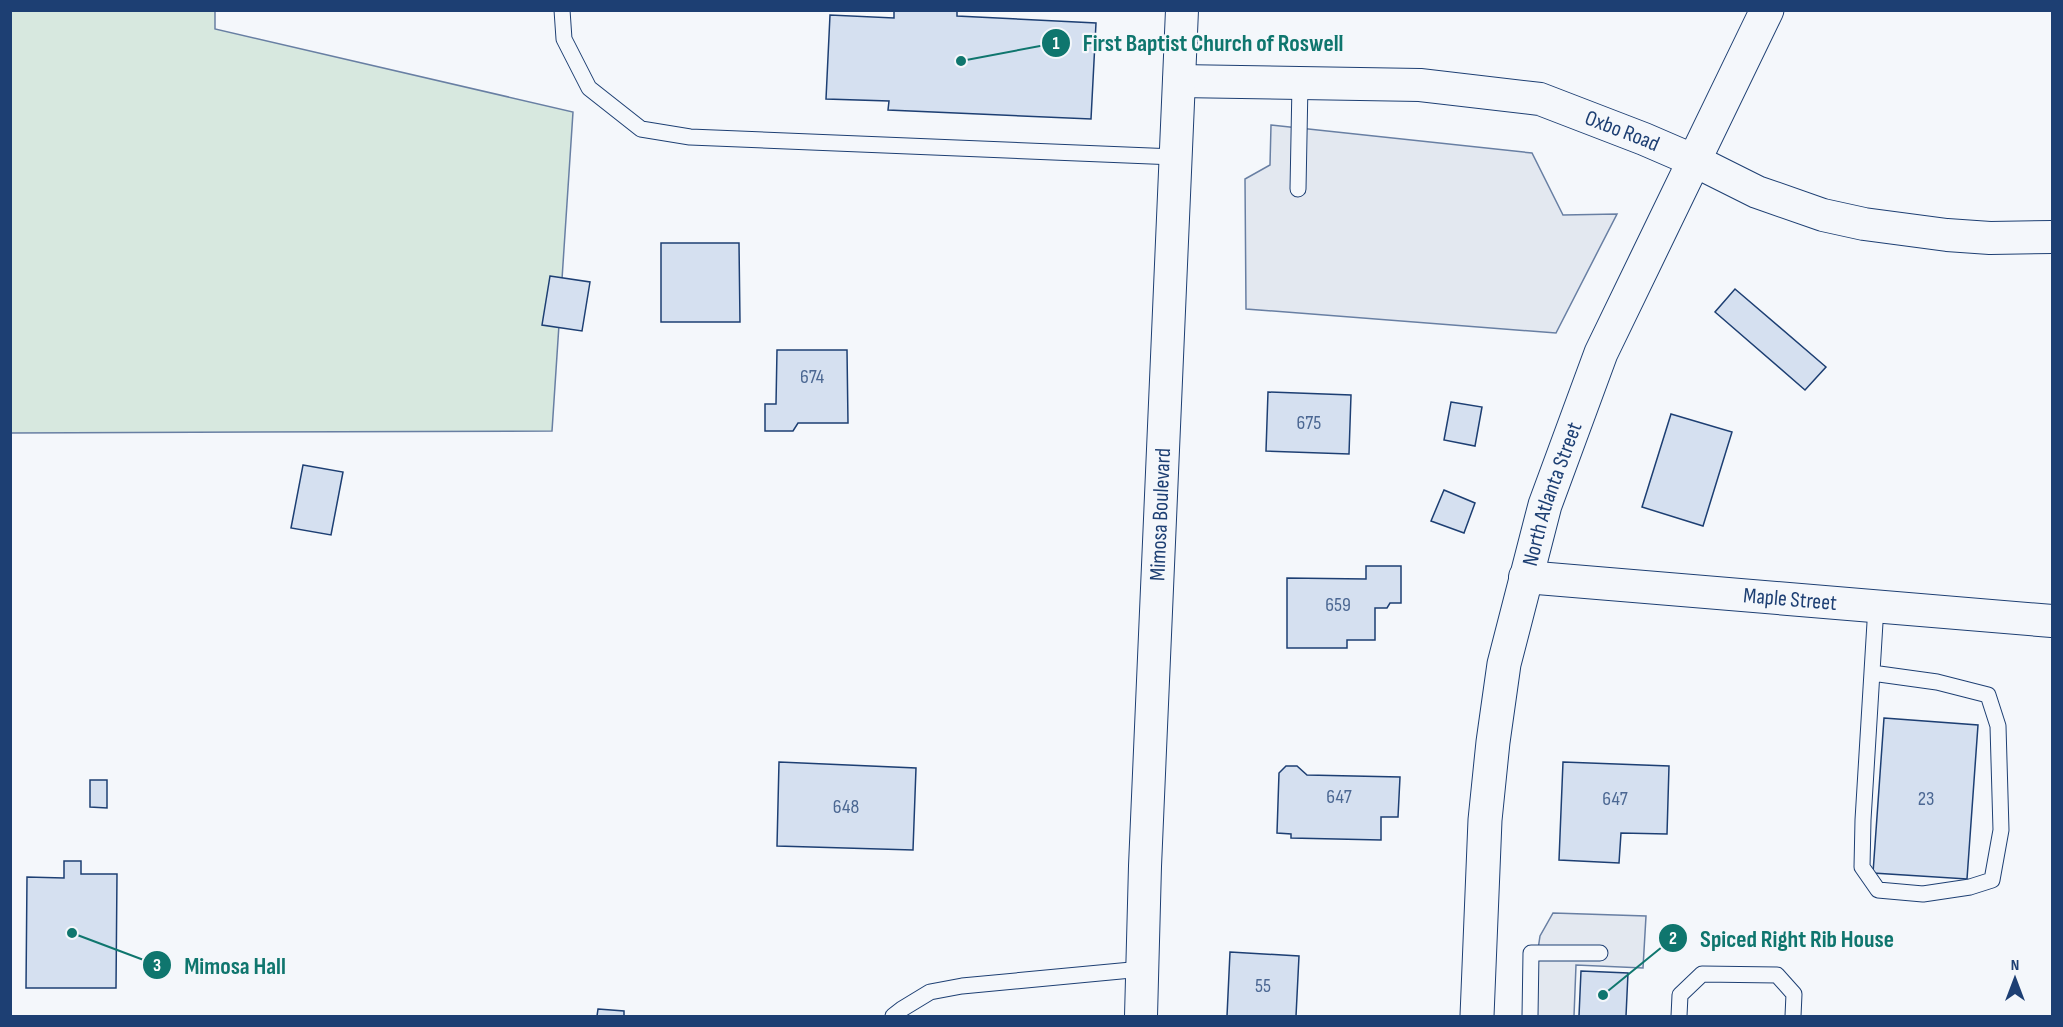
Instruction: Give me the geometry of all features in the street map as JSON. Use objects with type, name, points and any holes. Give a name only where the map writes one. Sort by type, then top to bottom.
[{"type":"highway","name":"North Atlanta Street","points":[[1476,1017],[1485,820],[1493,742],[1504,664],[1545,505],[1601,353],[1767,10]]},
{"type":"street","name":"Mimosa Boulevard","points":[[1141,1017],[1182,10]]},
{"type":"street","name":"Oxbo Road","points":[[1179,81],[1420,85],[1540,99],[1614,126],[1695,161],[1757,192],[1823,215],[1906,231],[1979,237],[2052,237]]},
{"type":"street","name":"Maple Street","points":[[1525,577],[2052,621]]},
{"type":"lane","points":[[562,10],[564,39],[589,88],[641,129],[690,137],[1175,157]]},
{"type":"lane","points":[[1298,189],[1300,84]]},
{"type":"lane","points":[[1872,673],[1936,682],[1988,695],[1998,726],[2001,830],[1992,880],[1970,887],[1923,894],[1878,890],[1862,867],[1863,820],[1876,606]]},
{"type":"lane","points":[[1530,1017],[1531,953],[1600,954]]},
{"type":"lane","points":[[893,1017],[930,992],[962,986],[1142,969]]},
{"type":"lane","points":[[1679,1017],[1680,995],[1702,974],[1777,975],[1794,994],[1793,1017]]},
{"type":"shaded area","points":[[10,11],[215,11],[215,29],[573,112],[552,431],[11,433]]},
{"type":"shaded area","points":[[1271,125],[1532,153],[1563,215],[1617,214],[1556,333],[1246,309],[1245,179],[1270,165]]},
{"type":"shaded area","points":[[1553,913],[1646,916],[1643,968],[1576,965],[1574,1016],[1528,1016],[1540,936]]},
{"type":"building","points":[[957,10],[957,16],[1096,23],[1091,119],[888,110],[889,101],[826,99],[830,15],[894,18],[894,11]]},
{"type":"building","points":[[661,243],[739,243],[740,322],[661,322]]},
{"type":"building","points":[[550,276],[590,282],[582,331],[542,325]]},
{"type":"building","points":[[1735,289],[1826,367],[1805,390],[1715,312]]},
{"type":"building","points":[[777,350],[847,350],[848,423],[798,423],[793,431],[765,431],[765,404],[776,404]]},
{"type":"building","points":[[1268,392],[1351,395],[1349,454],[1266,451]]},
{"type":"building","points":[[1451,402],[1482,407],[1475,446],[1444,440]]},
{"type":"building","points":[[1671,414],[1732,432],[1703,526],[1642,507]]},
{"type":"building","points":[[303,465],[343,472],[331,535],[291,528]]},
{"type":"building","points":[[1444,490],[1475,503],[1464,533],[1431,521]]},
{"type":"building","points":[[1366,566],[1401,566],[1401,603],[1390,603],[1387,608],[1375,608],[1375,640],[1347,640],[1347,648],[1287,648],[1287,578],[1366,579]]},
{"type":"building","points":[[1884,718],[1978,725],[1967,879],[1873,873]]},
{"type":"building","points":[[779,762],[916,768],[913,850],[777,846]]},
{"type":"building","points":[[1563,762],[1669,766],[1667,834],[1621,833],[1619,863],[1559,860]]},
{"type":"building","points":[[1286,766],[1297,766],[1307,775],[1400,777],[1398,817],[1381,817],[1381,840],[1291,838],[1291,834],[1277,833],[1279,773]]},
{"type":"building","points":[[90,780],[107,780],[107,808],[90,807]]},
{"type":"building","points":[[64,861],[81,861],[81,874],[117,874],[116,988],[26,988],[27,877],[64,878]]},
{"type":"building","points":[[1230,952],[1299,956],[1296,1016],[1227,1016]]},
{"type":"building","points":[[1581,971],[1628,973],[1626,1016],[1579,1016]]},
{"type":"building","points":[[598,1009],[624,1011],[624,1016],[597,1016]]},
{"type":"place","name":"First Baptist Church of Roswell","points":[[961,61]]},
{"type":"place","name":"Mimosa Hall","points":[[72,933]]},
{"type":"place","name":"Spiced Right Rib House","points":[[1603,995]]}]
